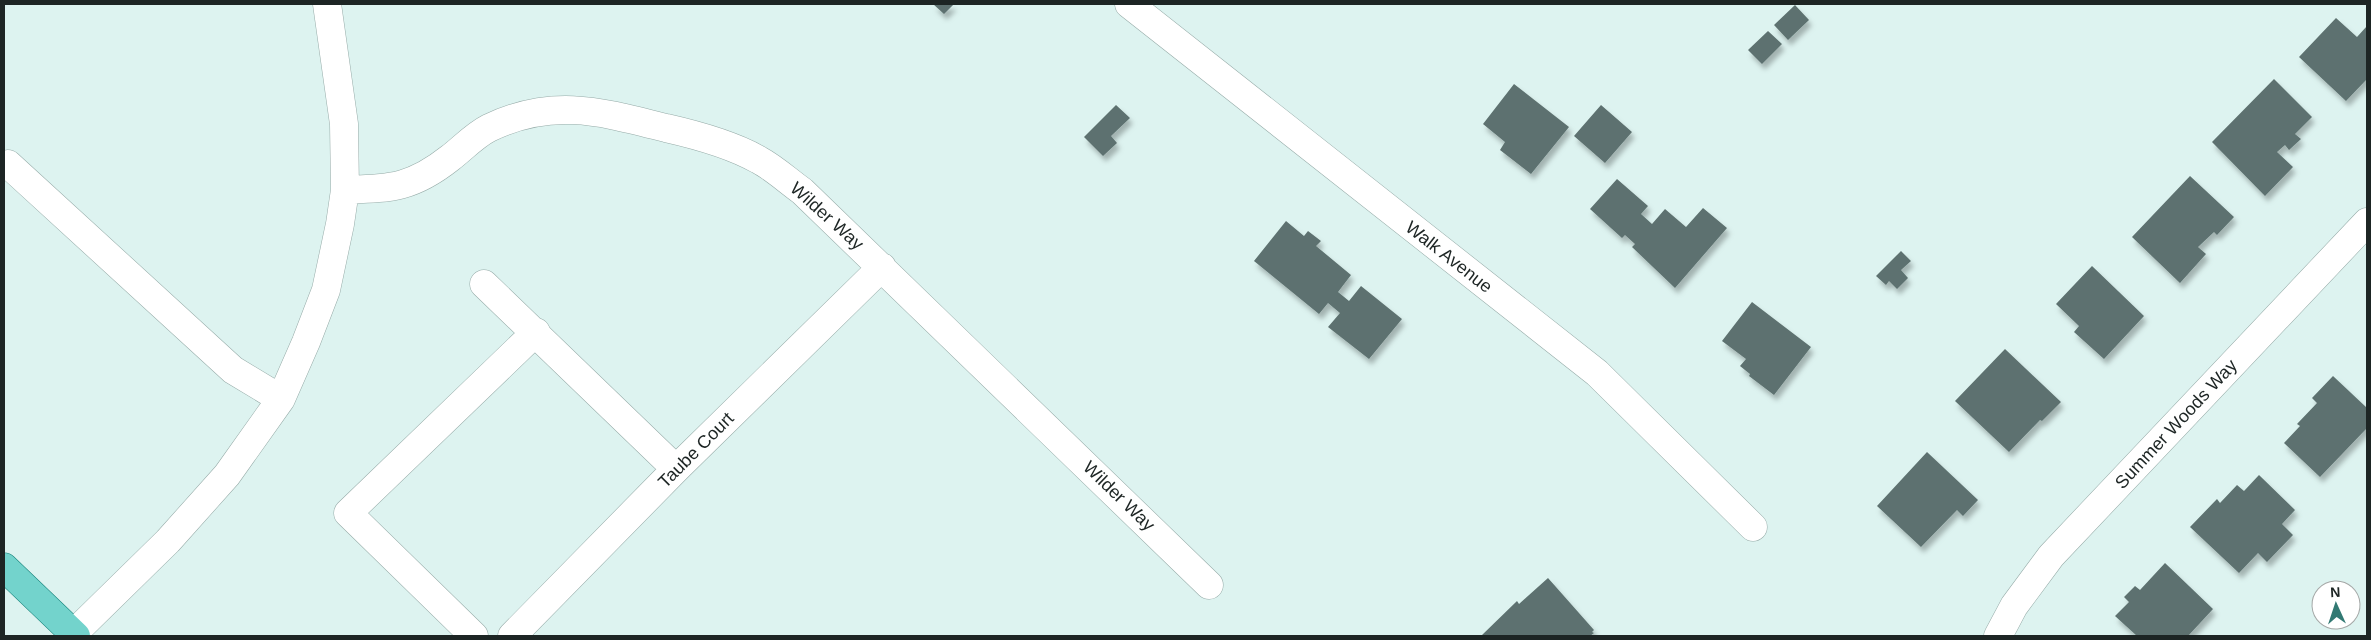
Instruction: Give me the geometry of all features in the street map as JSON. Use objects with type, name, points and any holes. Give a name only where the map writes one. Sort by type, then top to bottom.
[{"type":"main road","points":[[4,567],[74,635]]},
{"type":"street","points":[[74,635],[168,541],[227,475],[281,399],[326,290],[345,190],[344,124],[327,4]]},
{"type":"street","name":"Walk Avenue","points":[[1129,4],[1597,373],[1752,527]]},
{"type":"street","name":"Wilder Way","points":[[345,190],[392,188],[418,181],[486,129],[512,118],[555,111],[600,111],[701,136],[759,160],[802,191],[1210,585]]},
{"type":"street","points":[[8,164],[234,370],[281,399]]},
{"type":"street","name":"Summer Woods Way","points":[[1998,636],[2014,606],[2051,556],[2367,222]]},
{"type":"street","name":"Taube Court","points":[[512,636],[676,469],[882,267]]},
{"type":"street","points":[[484,284],[536,332],[676,469]]},
{"type":"street","points":[[474,636],[348,513],[536,332]]},
{"type":"building","points":[[933,4],[954,4],[944,14]]},
{"type":"building","points":[[1795,5],[1809,20],[1788,40],[1774,25]]},
{"type":"building","points":[[2336,18],[2357,37],[2367,26],[2367,79],[2346,101],[2299,57]]},
{"type":"building","points":[[1768,31],[1782,44],[1762,64],[1748,50]]},
{"type":"building","points":[[2274,79],[2312,117],[2295,134],[2301,139],[2289,150],[2285,145],[2277,152],[2293,167],[2265,196],[2212,142]]},
{"type":"building","points":[[1514,84],[1569,127],[1531,174],[1500,150],[1505,142],[1483,124]]},
{"type":"building","points":[[1116,105],[1130,118],[1111,136],[1117,143],[1103,156],[1084,137]]},
{"type":"building","points":[[1601,105],[1632,132],[1605,163],[1574,136]]},
{"type":"building","points":[[2190,176],[2234,217],[2217,235],[2214,232],[2198,247],[2206,254],[2180,283],[2132,237]]},
{"type":"building","points":[[1617,179],[1648,206],[1641,214],[1652,224],[1665,209],[1686,227],[1703,208],[1727,228],[1675,288],[1632,247],[1635,244],[1625,235],[1622,238],[1590,209]]},
{"type":"building","points":[[1286,221],[1304,236],[1308,231],[1321,241],[1316,246],[1351,275],[1338,292],[1349,301],[1361,286],[1402,319],[1369,359],[1328,327],[1340,313],[1328,303],[1319,314],[1254,261]]},
{"type":"building","points":[[1901,251],[1911,261],[1901,270],[1908,278],[1897,289],[1889,281],[1886,285],[1876,276]]},
{"type":"building","points":[[2092,266],[2144,316],[2104,359],[2074,332],[2079,326],[2056,304]]},
{"type":"building","points":[[1752,302],[1811,347],[1774,395],[1749,376],[1750,374],[1740,366],[1746,359],[1722,341]]},
{"type":"building","points":[[2005,349],[2061,402],[2042,421],[2040,420],[2009,452],[1955,401]]},
{"type":"building","points":[[2333,376],[2367,408],[2367,428],[2320,477],[2284,443],[2300,426],[2297,424],[2317,403],[2312,398]]},
{"type":"building","points":[[1927,452],[1978,500],[1963,516],[1957,510],[1921,547],[1877,506]]},
{"type":"building","points":[[2259,475],[2295,510],[2282,524],[2293,535],[2267,562],[2258,553],[2239,573],[2190,527],[2217,499],[2220,503],[2237,485],[2244,491]]},
{"type":"building","points":[[2165,563],[2213,609],[2188,636],[2137,636],[2115,616],[2129,602],[2124,597],[2135,586],[2140,590]]},
{"type":"building","points":[[1548,578],[1594,630],[1592,632],[1594,633],[1590,636],[1481,636],[1517,601],[1519,604]]}]
